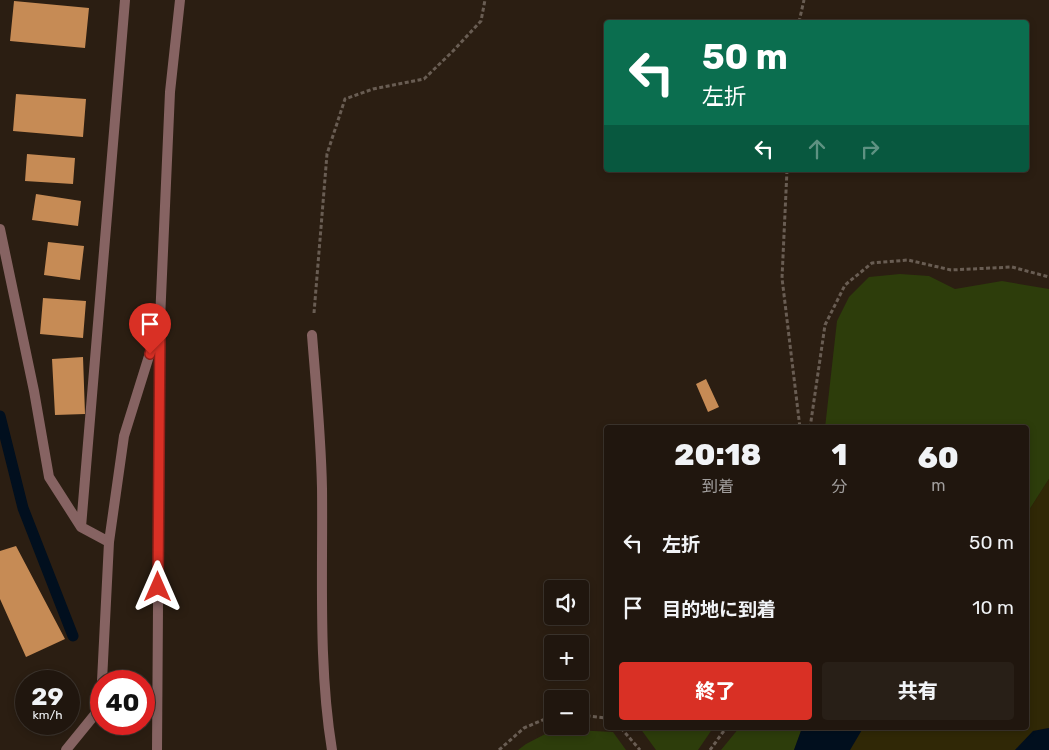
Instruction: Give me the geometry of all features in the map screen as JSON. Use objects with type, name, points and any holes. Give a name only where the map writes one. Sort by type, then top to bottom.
[{"type":"street","points":[[81,528],[125,0]]},
{"type":"street","points":[[156,750],[160,320],[170,92],[180,0]]},
{"type":"street","points":[[0,229],[34,391],[49,477],[81,528],[109,542]]},
{"type":"street","points":[[103,670],[109,542],[124,436],[160,320]]},
{"type":"street","points":[[312,335],[322,485],[323,618],[327,714],[332,750]]},
{"type":"street","points":[[66,750],[90,721]]},
{"type":"path","points":[[312,335],[327,154],[345,99],[373,89],[424,79],[481,21],[485,0]]},
{"type":"path","points":[[799,20],[804,0]]},
{"type":"path","points":[[787,172],[782,278],[800,425]]},
{"type":"path","points":[[810,425],[825,325],[845,285],[872,263],[908,260],[951,270],[1012,267],[1049,277]]},
{"type":"path","points":[[589,716],[604,718]]},
{"type":"path","points":[[499,750],[524,728],[544,719]]},
{"type":"path","points":[[623,730],[640,750]]},
{"type":"path","points":[[710,750],[725,730]]},
{"type":"green space","points":[[900,274],[929,276],[955,289],[1002,281],[1049,289],[1049,479],[1029,510],[1029,425],[825,425],[837,321],[849,297],[869,277]]},
{"type":"green space","points":[[641,730],[712,730],[698,750],[656,750]]},
{"type":"green space","points":[[737,730],[801,730],[794,750],[721,750]]},
{"type":"green space","points":[[589,731],[613,732],[626,750],[518,750],[544,735],[589,735]]},
{"type":"sand","points":[[1049,479],[1049,728],[1033,731],[1015,750],[850,750],[862,730],[1029,730],[1029,510]]},
{"type":"water","points":[[1049,728],[1049,750],[1015,750],[1033,731]]},
{"type":"water","points":[[801,730],[862,730],[850,750],[794,750]]},
{"type":"building","points":[[14,1],[89,8],[85,48],[10,41]]},
{"type":"building","points":[[16,94],[86,99],[83,137],[13,131]]},
{"type":"building","points":[[27,154],[75,158],[73,184],[25,181]]},
{"type":"building","points":[[36,194],[81,201],[78,226],[32,220]]},
{"type":"building","points":[[48,242],[84,246],[80,280],[44,275]]},
{"type":"building","points":[[43,298],[86,301],[83,338],[40,334]]},
{"type":"building","points":[[83,357],[85,414],[55,415],[52,359]]},
{"type":"building","points":[[706,379],[719,407],[708,412],[696,384]]},
{"type":"building","points":[[16,546],[65,639],[26,657],[0,599],[0,551]]},
{"type":"waterway","points":[[0,416],[23,508],[73,636]]},
{"type":"route","points":[[150,354],[160,320],[158,587]]}]
